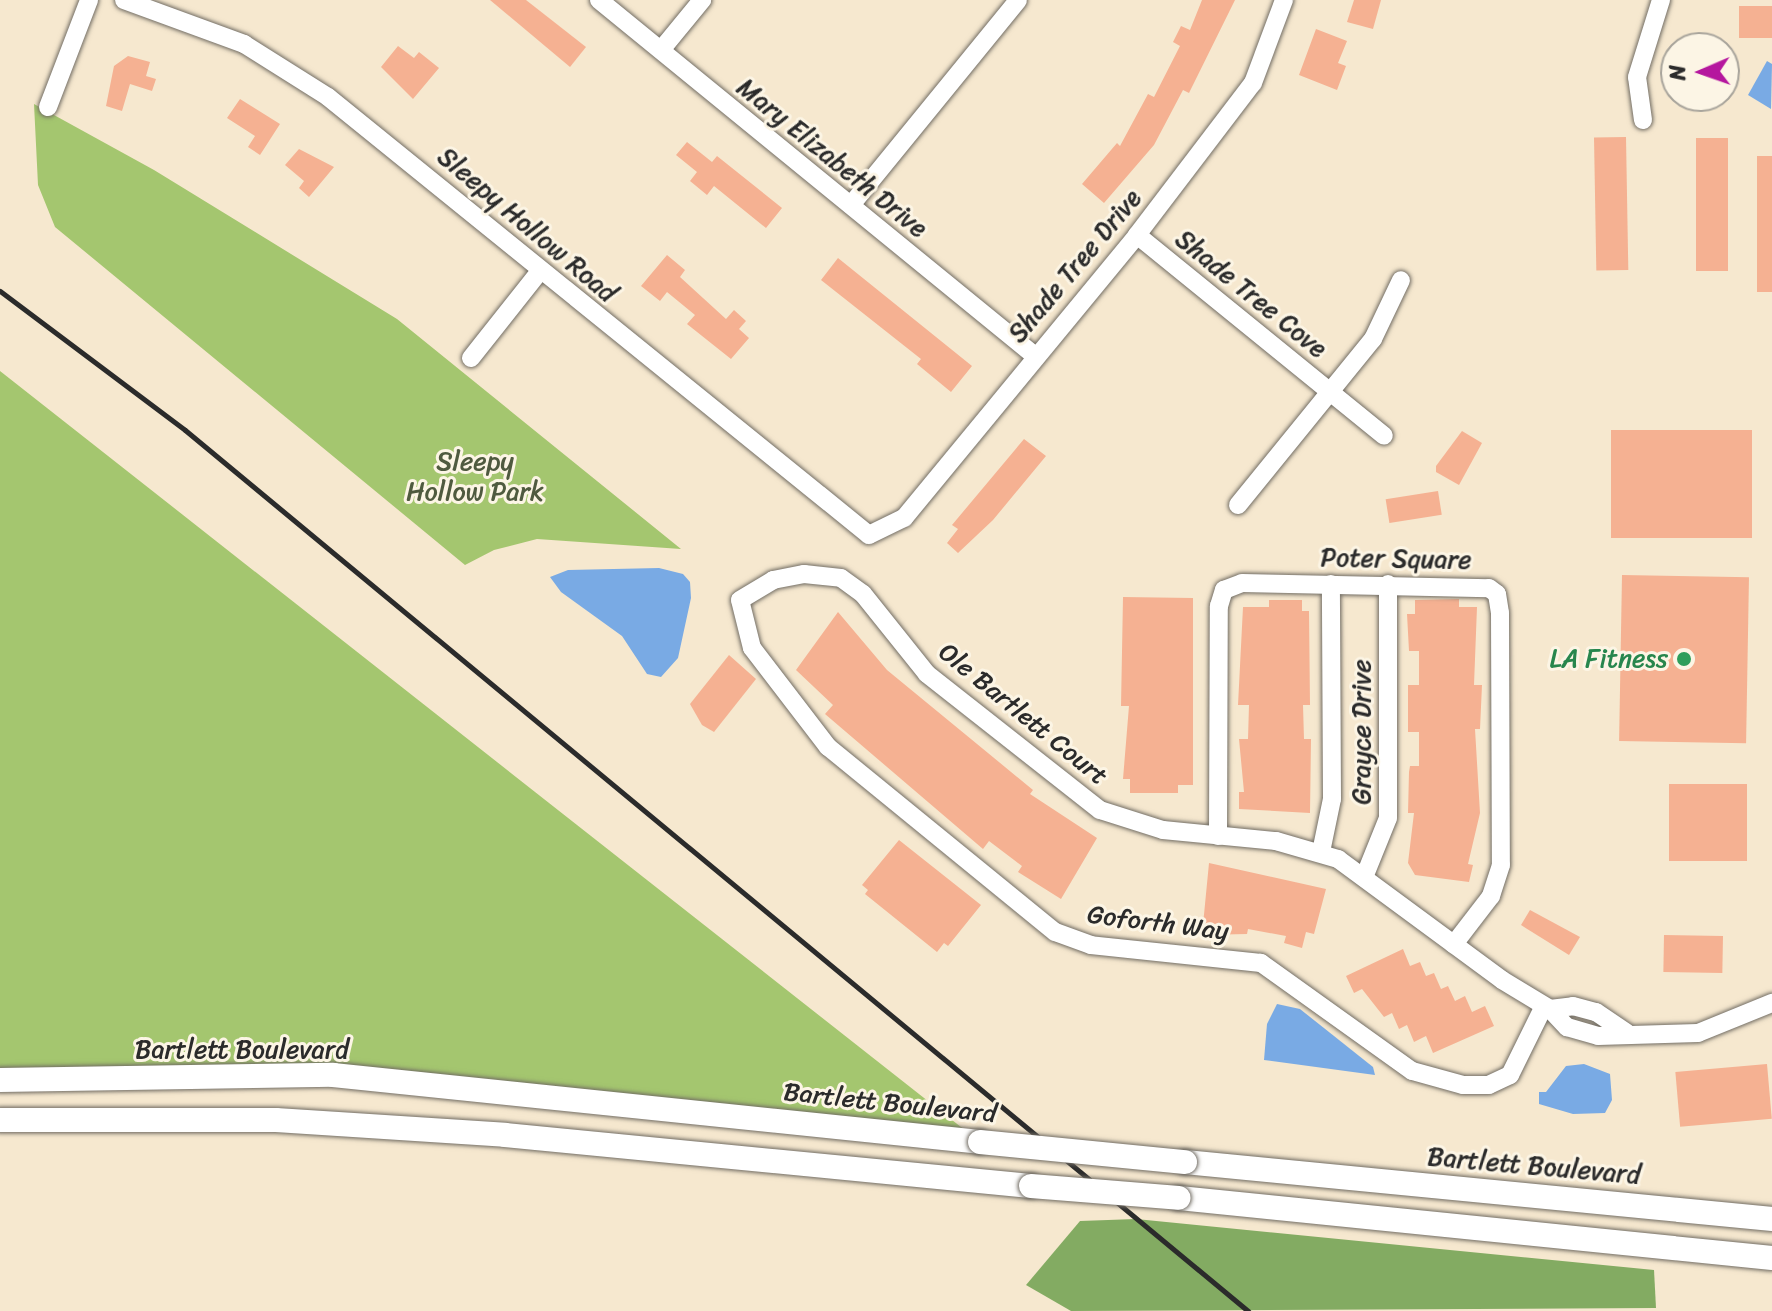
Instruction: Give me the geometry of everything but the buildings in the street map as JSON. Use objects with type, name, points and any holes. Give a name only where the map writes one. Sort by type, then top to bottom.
[{"type":"main road","name":"Bartlett Boulevard","points":[[0,1080],[333,1075],[1772,1219]]},
{"type":"main road","points":[[0,1120],[276,1120],[413,1129],[1179,1198],[1772,1258]]},
{"type":"street","points":[[48,107],[89,0]]},
{"type":"street","name":"Sleepy Hollow Road","points":[[124,0],[244,44],[330,98],[869,535]]},
{"type":"street","name":"Mary Elizabeth Drive","points":[[599,0],[1034,355]]},
{"type":"street","points":[[661,50],[702,0]]},
{"type":"street","points":[[851,205],[1018,0]]},
{"type":"street","name":"Shade Tree Drive","points":[[869,535],[904,518],[1034,355],[1137,235],[1253,83],[1284,0]]},
{"type":"street","points":[[1643,120],[1637,77],[1661,0]]},
{"type":"street","name":"Shade Tree Cove","points":[[1137,235],[1384,436]]},
{"type":"street","points":[[471,358],[540,271]]},
{"type":"street","name":"Shade Tree Cove","points":[[1238,505],[1332,393],[1385,321],[1401,280]]},
{"type":"street","name":"Ole Bartlett Court","points":[[740,600],[773,580],[804,574],[841,578],[863,594],[927,674],[1089,802],[1144,826],[1321,852],[1365,875],[1454,944],[1547,1008]]},
{"type":"street","name":"Poter Square","points":[[1218,836],[1221,595],[1242,583],[1482,586],[1499,601],[1501,865],[1491,896],[1454,944]]},
{"type":"street","name":"Grayce Drive","points":[[1321,852],[1332,799],[1331,584]]},
{"type":"street","name":"Grayce Drive","points":[[1365,875],[1388,818],[1388,584]]},
{"type":"street","name":"Goforth Way","points":[[740,600],[752,648],[828,747],[1055,932],[1091,945],[1261,963],[1412,1071],[1463,1085],[1489,1085],[1510,1075],[1547,1008]]},
{"type":"street","points":[[1547,1008],[1573,1006],[1596,1012],[1627,1033],[1698,1033],[1772,1003]]},
{"type":"green space","name":"Sleepy Hollow Park","points":[[34,104],[154,170],[397,319],[681,549],[537,539],[494,550],[465,565],[55,227],[38,185]]},
{"type":"green space","points":[[0,371],[980,1142],[333,1075],[0,1080]]},
{"type":"green space","points":[[1136,1219],[1654,1270],[1656,1308],[1071,1311],[1026,1285],[1080,1221]]},
{"type":"water","points":[[1767,61],[1772,64],[1771,109],[1748,95]]},
{"type":"water","points":[[659,568],[683,574],[690,582],[691,598],[678,658],[661,677],[647,674],[622,636],[561,592],[550,577],[568,570]]},
{"type":"water","points":[[1277,1004],[1300,1009],[1373,1067],[1375,1075],[1264,1060],[1267,1024]]},
{"type":"water","points":[[1584,1064],[1610,1074],[1612,1100],[1605,1113],[1573,1114],[1539,1104],[1539,1092],[1546,1092],[1566,1066]]},
{"type":"railway","points":[[0,291],[185,430],[1248,1311]]},
{"type":"place","name":"LA Fitness","points":[[1684,659]]}]
